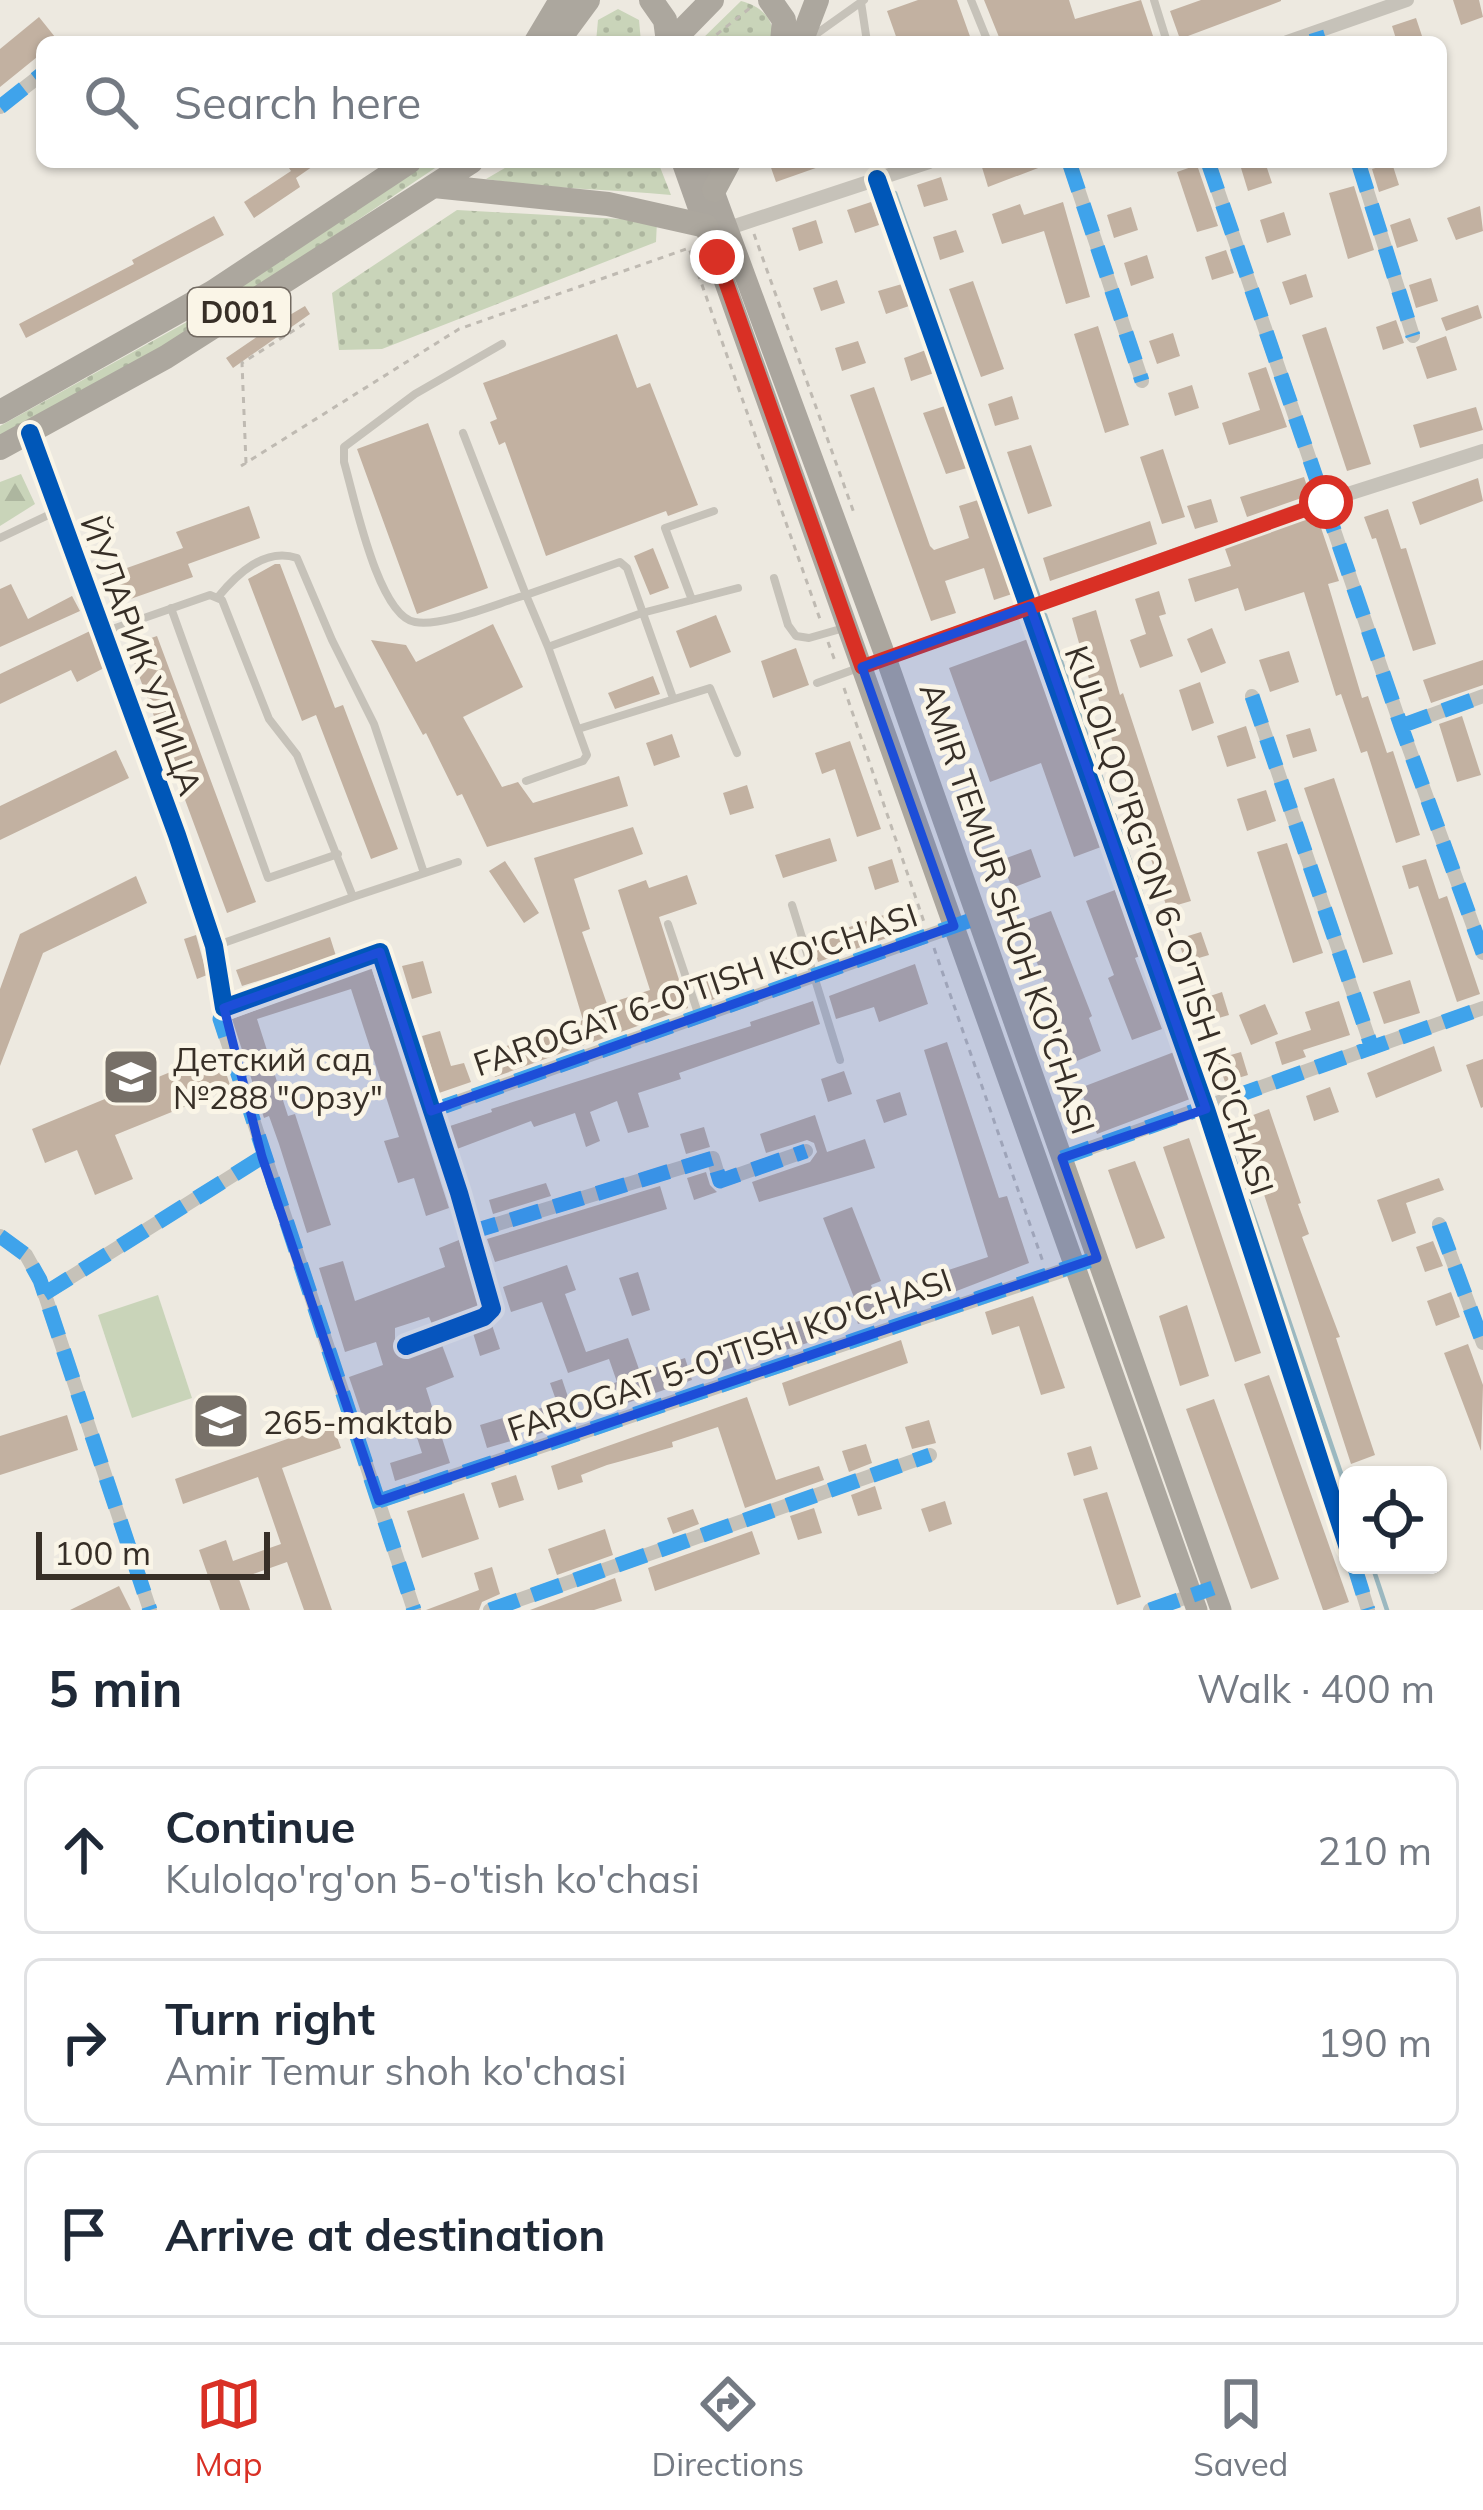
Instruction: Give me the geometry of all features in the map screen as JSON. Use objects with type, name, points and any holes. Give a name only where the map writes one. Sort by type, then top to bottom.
[{"type":"highway","points":[[652,0],[665,20],[668,36]]},
{"type":"highway","points":[[675,36],[712,0]]},
{"type":"highway","points":[[765,0],[784,20],[783,36]]},
{"type":"highway","points":[[806,36],[817,0]]},
{"type":"highway","points":[[544,36],[574,12]]},
{"type":"highway","name":"D001","points":[[0,412],[165,321],[400,168]]},
{"type":"highway","name":"D001","points":[[0,448],[166,357],[462,168]]},
{"type":"highway","points":[[714,190],[726,168]]},
{"type":"highway","points":[[434,186],[608,204],[728,225]]},
{"type":"main road","name":"AMIR TEMUR SHOH KO'CHASI","points":[[686,168],[728,225],[862,667],[955,926],[1086,1262],[1200,1598],[1221,1610]]},
{"type":"main road","name":"AMIR TEMUR SHOH KO'CHASI","points":[[706,168],[1062,1158],[1086,1262]]},
{"type":"street","points":[[1319,36],[1406,0]]},
{"type":"street","points":[[0,107],[36,79]]},
{"type":"street","points":[[728,225],[911,168]]},
{"type":"street","points":[[1072,168],[1142,381]]},
{"type":"street","points":[[1210,168],[1483,953]]},
{"type":"street","points":[[1360,168],[1413,336]]},
{"type":"street","name":"KULOLQO'RG'ON 6-O'TISH KO'CHASI","points":[[878,179],[1206,1109],[1339,1520]]},
{"type":"street","name":"ЙУЛАРИК УЛИЦА","points":[[30,433],[214,946],[224,1008],[220,1018],[262,1157]]},
{"type":"street","points":[[862,667],[1483,451]]},
{"type":"street","points":[[1252,696],[1372,1048]]},
{"type":"street","points":[[1401,726],[1483,696]]},
{"type":"street","name":"FAROGAT 6-O'TISH KO'CHASI","points":[[430,1112],[977,918]]},
{"type":"street","points":[[224,1008],[380,952],[492,1309],[484,1317],[406,1346]]},
{"type":"street","points":[[1062,1158],[1483,1009]]},
{"type":"street","points":[[468,1233],[713,1157],[720,1181],[806,1151]]},
{"type":"street","points":[[44,1294],[262,1157],[413,1610]]},
{"type":"street","points":[[1439,1224],[1483,1343]]},
{"type":"street","points":[[0,1235],[26,1255],[44,1294],[150,1610]]},
{"type":"street","name":"FAROGAT 5-O'TISH KO'CHASI","points":[[379,1501],[1086,1262]]},
{"type":"street","points":[[490,1610],[930,1455]]},
{"type":"street","points":[[1357,1574],[1368,1610]]},
{"type":"street","points":[[1150,1610],[1200,1598]]},
{"type":"lane","points":[[812,36],[862,0],[866,36]]},
{"type":"lane","points":[[971,0],[986,36]]},
{"type":"lane","points":[[1154,0],[1165,36]]},
{"type":"lane","points":[[502,344],[415,394],[344,447],[344,462],[376,572],[398,614],[412,622],[431,622],[620,562],[673,698]]},
{"type":"lane","points":[[463,433],[587,754],[583,761],[526,781]]},
{"type":"lane","points":[[0,538],[57,511]]},
{"type":"lane","points":[[692,600],[665,528],[714,511]]},
{"type":"lane","points":[[101,632],[218,596],[252,565],[286,554],[297,558],[374,724],[424,873]]},
{"type":"lane","points":[[774,578],[788,625],[796,635],[809,638],[848,626]]},
{"type":"lane","points":[[548,647],[642,613],[739,588]]},
{"type":"lane","points":[[218,596],[268,719],[297,755],[353,897]]},
{"type":"lane","points":[[171,608],[268,878],[338,854]]},
{"type":"lane","points":[[817,683],[862,667]]},
{"type":"lane","points":[[578,729],[710,688],[737,753]]},
{"type":"lane","points":[[214,946],[458,862]]},
{"type":"lane","points":[[792,905],[840,1060]]},
{"type":"lane","points":[[668,924],[699,1018]]},
{"type":"path","points":[[715,36],[765,0]]},
{"type":"path","points":[[728,225],[766,260],[856,522]]},
{"type":"path","points":[[308,322],[242,363],[243,464],[459,329],[689,248],[1048,1275]]},
{"type":"highlighted area","points":[[1030,606],[1206,1109],[1062,1158],[1097,1258],[379,1501],[262,1157],[224,1008],[380,952],[431,1111],[954,926],[862,667]]},
{"type":"green space","points":[[741,1],[766,15],[773,36],[705,36]]},
{"type":"green space","points":[[618,9],[639,20],[640,36],[597,36],[598,20]]},
{"type":"green space","points":[[419,168],[435,168],[200,326],[0,437],[0,426],[194,318]]},
{"type":"green space","points":[[505,168],[660,168],[671,195],[555,187],[486,179]]},
{"type":"green space","points":[[457,210],[657,221],[656,242],[382,349],[339,350],[332,293]]},
{"type":"green space","points":[[21,474],[35,504],[0,526],[0,482]]},
{"type":"green space","points":[[158,1295],[192,1398],[132,1418],[98,1315]]},
{"type":"building","points":[[918,0],[957,0],[970,36],[896,36],[887,11]]},
{"type":"building","points":[[984,0],[1069,0],[1075,19],[1141,0],[1153,36],[1118,36],[999,36]]},
{"type":"building","points":[[1201,0],[1281,0],[1188,36],[1179,36],[1170,11]]},
{"type":"building","points":[[1453,0],[1479,0],[1483,17],[1461,25]]},
{"type":"building","points":[[39,17],[54,36],[36,36],[36,58],[0,87],[0,49]]},
{"type":"building","points":[[1416,18],[1422,36],[1395,36],[1392,26]]},
{"type":"building","points":[[289,168],[310,168],[296,178],[300,187],[254,218],[244,202]]},
{"type":"building","points":[[771,168],[816,168],[776,182]]},
{"type":"building","points":[[982,168],[1038,168],[988,187]]},
{"type":"building","points":[[1198,168],[1218,226],[1197,232],[1177,172]]},
{"type":"building","points":[[1241,168],[1267,168],[1272,183],[1248,191]]},
{"type":"building","points":[[1394,168],[1399,185],[1379,192],[1372,169]]},
{"type":"building","points":[[941,177],[948,200],[924,207],[917,185]]},
{"type":"building","points":[[1354,186],[1374,250],[1348,259],[1329,193]]},
{"type":"building","points":[[871,202],[879,225],[855,233],[847,210]]},
{"type":"building","points":[[1063,202],[1090,297],[1066,304],[1044,231],[1002,244],[992,214],[1020,204],[1024,215]]},
{"type":"building","points":[[1480,206],[1483,231],[1456,240],[1447,218]]},
{"type":"building","points":[[1131,207],[1138,230],[1114,238],[1107,215]]},
{"type":"building","points":[[1284,212],[1291,235],[1267,243],[1260,220]]},
{"type":"building","points":[[214,216],[224,235],[26,338],[19,324]]},
{"type":"building","points":[[1410,218],[1418,241],[1397,248],[1390,225]]},
{"type":"building","points":[[816,220],[823,243],[799,251],[792,228]]},
{"type":"building","points":[[956,230],[964,252],[940,260],[933,237]]},
{"type":"building","points":[[1226,250],[1234,273],[1212,280],[1205,257]]},
{"type":"building","points":[[1147,255],[1154,278],[1131,286],[1124,263]]},
{"type":"building","points":[[1306,274],[1313,297],[1290,305],[1282,282]]},
{"type":"building","points":[[1431,278],[1438,301],[1416,308],[1409,285]]},
{"type":"building","points":[[837,280],[845,303],[821,311],[813,288]]},
{"type":"building","points":[[973,281],[1004,369],[981,377],[949,289]]},
{"type":"building","points":[[902,284],[909,306],[886,314],[878,291]]},
{"type":"building","points":[[1478,305],[1482,318],[1446,331],[1441,318]]},
{"type":"building","points":[[305,306],[310,314],[233,368],[226,358],[258,336],[264,321],[278,322]]},
{"type":"building","points":[[1396,320],[1404,343],[1383,350],[1376,327]]},
{"type":"building","points":[[1098,326],[1129,425],[1105,433],[1074,334]]},
{"type":"building","points":[[1326,327],[1371,464],[1347,471],[1302,335]]},
{"type":"building","points":[[1173,333],[1180,356],[1157,364],[1149,341]]},
{"type":"building","points":[[617,334],[637,388],[650,383],[698,505],[668,516],[666,511],[546,556],[505,442],[499,445],[490,422],[497,419],[483,383]]},
{"type":"building","points":[[1446,336],[1457,370],[1427,379],[1416,347]]},
{"type":"building","points":[[858,341],[866,363],[842,371],[835,348]]},
{"type":"building","points":[[926,350],[934,373],[911,381],[904,358]]},
{"type":"building","points":[[1266,367],[1287,427],[1229,445],[1222,423],[1260,410],[1248,373]]},
{"type":"building","points":[[1192,385],[1199,408],[1175,416],[1168,393]]},
{"type":"building","points":[[874,387],[930,546],[934,550],[969,538],[959,506],[978,500],[1012,594],[994,600],[984,568],[945,581],[956,613],[931,621],[850,395]]},
{"type":"building","points":[[1012,396],[1019,419],[995,426],[988,404]]},
{"type":"building","points":[[945,406],[967,468],[946,474],[923,413]]},
{"type":"building","points":[[1476,407],[1483,430],[1420,448],[1413,425]]},
{"type":"building","points":[[428,423],[488,588],[417,614],[357,449]]},
{"type":"building","points":[[1031,445],[1052,506],[1028,514],[1007,452]]},
{"type":"building","points":[[1163,449],[1185,517],[1162,524],[1140,457]]},
{"type":"building","points":[[1304,477],[1310,495],[1247,517],[1240,497]]},
{"type":"building","points":[[1478,478],[1483,501],[1420,525],[1412,502]]},
{"type":"building","points":[[1211,499],[1218,522],[1195,529],[1187,506]]},
{"type":"building","points":[[249,506],[260,538],[188,564],[193,577],[119,603],[110,574],[183,548],[176,532]]},
{"type":"building","points":[[1388,509],[1401,549],[1406,548],[1436,644],[1413,651],[1376,538],[1372,539],[1364,517]]},
{"type":"building","points":[[1317,516],[1339,581],[1328,584],[1362,698],[1368,696],[1387,753],[1393,751],[1420,835],[1396,843],[1367,751],[1361,753],[1341,694],[1336,696],[1304,592],[1245,611],[1238,588],[1195,602],[1188,579],[1231,566],[1225,549]]},
{"type":"building","points":[[1150,521],[1157,544],[1050,581],[1043,558]]},
{"type":"building","points":[[653,548],[669,588],[650,595],[634,556]]},
{"type":"building","points":[[280,564],[335,708],[343,705],[398,849],[371,859],[316,715],[302,721],[248,579]]},
{"type":"building","points":[[11,584],[28,619],[72,596],[80,611],[0,647],[0,589]]},
{"type":"building","points":[[1159,591],[1166,614],[1159,616],[1173,656],[1140,668],[1130,640],[1146,634],[1135,599]]},
{"type":"building","points":[[1096,610],[1191,901],[1167,908],[1072,618]]},
{"type":"building","points":[[716,615],[731,652],[690,668],[676,631]]},
{"type":"building","points":[[493,624],[523,687],[463,717],[502,787],[518,782],[533,803],[619,776],[628,806],[487,847],[462,794],[457,796],[371,640],[406,645],[416,662]]},
{"type":"building","points":[[1212,628],[1226,663],[1201,673],[1187,639]]},
{"type":"building","points":[[90,631],[104,668],[77,682],[71,670],[0,704],[0,674]]},
{"type":"building","points":[[157,636],[256,902],[227,913],[128,646]]},
{"type":"building","points":[[1028,639],[1101,847],[1074,857],[1041,763],[990,782],[949,668]]},
{"type":"building","points":[[796,648],[809,685],[773,698],[761,661]]},
{"type":"building","points":[[1289,651],[1299,682],[1270,692],[1259,660]]},
{"type":"building","points":[[1483,660],[1483,685],[1431,703],[1423,680]]},
{"type":"building","points":[[653,676],[660,694],[615,709],[608,693]]},
{"type":"building","points":[[1200,682],[1214,723],[1192,731],[1179,690]]},
{"type":"building","points":[[1462,716],[1481,775],[1457,782],[1439,724]]},
{"type":"building","points":[[1246,726],[1256,758],[1227,767],[1217,736]]},
{"type":"building","points":[[1310,728],[1317,751],[1293,758],[1286,735]]},
{"type":"building","points":[[672,734],[680,757],[654,766],[646,743]]},
{"type":"building","points":[[850,741],[881,829],[857,837],[835,769],[822,774],[815,753]]},
{"type":"building","points":[[116,750],[129,778],[0,840],[0,806]]},
{"type":"building","points":[[1334,778],[1393,954],[1363,963],[1304,788]]},
{"type":"building","points":[[747,785],[754,808],[730,815],[723,793]]},
{"type":"building","points":[[1266,790],[1276,821],[1247,831],[1237,799]]},
{"type":"building","points":[[633,827],[643,854],[574,879],[590,929],[582,932],[607,1004],[650,990],[618,890],[646,880],[649,888],[687,875],[697,904],[659,917],[688,1008],[495,1077],[486,1053],[583,1020],[534,858]]},
{"type":"building","points":[[830,838],[837,861],[783,878],[775,855]]},
{"type":"building","points":[[1287,843],[1323,953],[1293,963],[1257,852]]},
{"type":"building","points":[[1031,849],[1041,877],[1012,888],[1001,860]]},
{"type":"building","points":[[892,859],[899,882],[875,890],[868,867]]},
{"type":"building","points":[[1426,859],[1439,899],[1447,896],[1480,994],[1457,1002],[1418,886],[1409,889],[1402,866]]},
{"type":"building","points":[[505,861],[539,913],[524,923],[489,871]]},
{"type":"building","points":[[136,876],[147,903],[43,953],[0,1066],[0,989],[20,934]]},
{"type":"building","points":[[1115,890],[1162,1029],[1132,1040],[1086,901]]},
{"type":"building","points":[[901,909],[907,931],[818,962],[812,940]]},
{"type":"building","points":[[1051,911],[1101,1051],[1072,1063],[1021,922]]},
{"type":"building","points":[[1201,932],[1209,955],[1185,962],[1178,939]]},
{"type":"building","points":[[196,935],[207,975],[197,979],[184,939]]},
{"type":"building","points":[[330,937],[336,956],[242,986],[236,970]]},
{"type":"building","points":[[796,946],[803,968],[777,977],[770,954]]},
{"type":"building","points":[[423,961],[432,993],[412,999],[402,966]]},
{"type":"building","points":[[915,964],[928,1004],[879,1022],[874,1007],[836,1019],[829,996]]},
{"type":"building","points":[[371,967],[449,1208],[426,1216],[414,1178],[398,1183],[384,1141],[399,1137],[351,989],[257,1019],[288,1116],[295,1114],[331,1225],[307,1233],[232,1019]]},
{"type":"building","points":[[725,971],[732,993],[703,1003],[696,980]]},
{"type":"building","points":[[1410,980],[1420,1013],[1384,1024],[1373,992]]},
{"type":"building","points":[[1222,992],[1229,1015],[1205,1022],[1198,1000]]},
{"type":"building","points":[[813,1001],[820,1024],[679,1073],[681,1079],[638,1093],[649,1127],[628,1133],[617,1101],[590,1112],[600,1141],[586,1147],[575,1113],[534,1127],[531,1121],[457,1149],[450,1126]]},
{"type":"building","points":[[1339,1001],[1350,1035],[1303,1050],[1306,1057],[1282,1065],[1275,1042],[1311,1030],[1305,1012]]},
{"type":"building","points":[[1265,1004],[1278,1034],[1251,1045],[1239,1015]]},
{"type":"building","points":[[440,1031],[451,1066],[464,1063],[471,1082],[439,1093],[422,1036]]},
{"type":"building","points":[[947,1042],[999,1198],[1007,1196],[1029,1263],[923,1304],[915,1281],[988,1257],[924,1050]]},
{"type":"building","points":[[1434,1046],[1442,1071],[1376,1098],[1367,1073]]},
{"type":"building","points":[[219,1052],[231,1088],[115,1135],[133,1179],[95,1195],[77,1150],[45,1163],[32,1129]]},
{"type":"building","points":[[1174,1052],[1190,1099],[1097,1134],[1080,1088]]},
{"type":"building","points":[[1241,1052],[1248,1075],[1225,1082],[1217,1059]]},
{"type":"building","points":[[1483,1059],[1483,1107],[1481,1108],[1466,1065]]},
{"type":"building","points":[[844,1071],[852,1094],[828,1102],[821,1079]]},
{"type":"building","points":[[1330,1087],[1339,1112],[1314,1121],[1306,1096]]},
{"type":"building","points":[[900,1092],[907,1115],[884,1123],[876,1100]]},
{"type":"building","points":[[1269,1109],[1309,1234],[1302,1237],[1340,1337],[1336,1338],[1375,1455],[1351,1464],[1240,1120]]},
{"type":"building","points":[[815,1115],[827,1152],[865,1139],[875,1168],[759,1202],[752,1182],[810,1162],[817,1152],[807,1140],[766,1153],[760,1134]]},
{"type":"building","points":[[704,1127],[710,1147],[686,1154],[680,1134]]},
{"type":"building","points":[[1189,1138],[1261,1353],[1235,1362],[1163,1147]]},
{"type":"building","points":[[1135,1161],[1165,1238],[1136,1249],[1108,1170]]},
{"type":"building","points":[[706,1172],[717,1192],[694,1200],[687,1178]]},
{"type":"building","points":[[1439,1178],[1444,1190],[1406,1203],[1416,1233],[1392,1242],[1377,1200]]},
{"type":"building","points":[[546,1183],[551,1196],[493,1214],[489,1200]]},
{"type":"building","points":[[660,1186],[667,1209],[495,1262],[487,1239]]},
{"type":"building","points":[[852,1207],[881,1281],[871,1285],[882,1316],[858,1324],[850,1301],[855,1300],[823,1218]]},
{"type":"building","points":[[459,1240],[479,1306],[432,1324],[429,1317],[395,1328],[395,1349],[404,1357],[442,1345],[454,1377],[426,1388],[450,1463],[395,1481],[390,1463],[422,1453],[407,1407],[364,1421],[349,1377],[383,1365],[376,1342],[345,1352],[319,1268],[343,1261],[355,1301],[445,1267],[439,1248]]},
{"type":"building","points":[[1433,1241],[1443,1266],[1425,1272],[1416,1247]]},
{"type":"building","points":[[567,1265],[576,1290],[565,1294],[586,1352],[628,1338],[640,1372],[685,1358],[692,1380],[599,1413],[592,1390],[617,1382],[609,1359],[568,1373],[542,1302],[511,1312],[503,1287]]},
{"type":"building","points":[[638,1272],[650,1310],[632,1316],[619,1278]]},
{"type":"building","points":[[1451,1292],[1460,1317],[1436,1326],[1427,1301]]},
{"type":"building","points":[[1033,1296],[1065,1388],[1041,1395],[1019,1326],[992,1335],[985,1312]]},
{"type":"building","points":[[1187,1305],[1209,1376],[1180,1386],[1159,1316]]},
{"type":"building","points":[[822,1314],[829,1336],[770,1355],[763,1332]]},
{"type":"building","points":[[492,1325],[500,1349],[480,1356],[473,1333]]},
{"type":"building","points":[[901,1340],[908,1363],[789,1406],[782,1383]]},
{"type":"building","points":[[732,1342],[740,1365],[716,1373],[709,1350]]},
{"type":"building","points":[[1468,1344],[1483,1385],[1481,1451],[1444,1353]]},
{"type":"building","points":[[1269,1375],[1349,1602],[1323,1610],[1244,1384]]},
{"type":"building","points":[[562,1379],[574,1415],[557,1420],[559,1427],[535,1435],[528,1412],[557,1403],[550,1383]]},
{"type":"building","points":[[747,1397],[776,1480],[819,1466],[824,1480],[745,1508],[718,1427],[672,1442],[673,1447],[581,1475],[583,1482],[558,1490],[551,1466]]},
{"type":"building","points":[[1214,1399],[1279,1579],[1251,1589],[1186,1409]]},
{"type":"building","points":[[67,1415],[78,1450],[0,1475],[0,1436]]},
{"type":"building","points":[[503,1418],[511,1441],[487,1448],[480,1425]]},
{"type":"building","points":[[929,1420],[936,1443],[912,1449],[905,1427]]},
{"type":"building","points":[[332,1423],[341,1448],[282,1468],[332,1610],[304,1610],[287,1562],[239,1579],[250,1610],[220,1610],[199,1550],[226,1540],[233,1561],[281,1544],[258,1477],[183,1504],[175,1479]]},
{"type":"building","points":[[866,1444],[872,1463],[849,1472],[842,1451]]},
{"type":"building","points":[[1091,1446],[1098,1469],[1074,1476],[1067,1453]]},
{"type":"building","points":[[516,1475],[524,1500],[499,1508],[491,1483]]},
{"type":"building","points":[[875,1486],[882,1509],[858,1516],[851,1495]]},
{"type":"building","points":[[1107,1492],[1141,1597],[1117,1605],[1083,1499]]},
{"type":"building","points":[[464,1493],[479,1539],[422,1558],[407,1511]]},
{"type":"building","points":[[945,1501],[952,1524],[929,1532],[921,1509]]},
{"type":"building","points":[[814,1508],[822,1533],[798,1540],[790,1516]]},
{"type":"building","points":[[693,1509],[699,1524],[673,1534],[667,1518]]},
{"type":"building","points":[[605,1529],[613,1555],[557,1575],[548,1549]]},
{"type":"building","points":[[752,1531],[760,1554],[655,1591],[648,1568]]},
{"type":"building","points":[[492,1567],[500,1594],[482,1602],[479,1610],[426,1610],[479,1590],[474,1573]]},
{"type":"building","points":[[615,1578],[622,1601],[594,1610],[530,1610]]},
{"type":"building","points":[[119,1586],[131,1610],[70,1610]]},
{"type":"waterway","points":[[895,193],[1038,595]]},
{"type":"waterway","points":[[1045,615],[1211,1096]]},
{"type":"waterway","points":[[1218,1112],[1339,1468]]},
{"type":"waterway","points":[[1375,1574],[1387,1610]]},
{"type":"marked path","points":[[1316,32],[1317,36]]},
{"type":"marked path","points":[[0,107],[36,79]]},
{"type":"marked path","points":[[1071,168],[1142,381]]},
{"type":"marked path","points":[[1210,168],[1483,953]]},
{"type":"marked path","points":[[1360,168],[1413,336]]},
{"type":"marked path","points":[[1252,696],[1372,1048]]},
{"type":"marked path","points":[[1401,726],[1483,696]]},
{"type":"marked path","points":[[431,1111],[977,918]]},
{"type":"marked path","points":[[224,1008],[220,1019],[414,1610]]},
{"type":"marked path","points":[[1062,1158],[1483,1008]]},
{"type":"marked path","points":[[468,1233],[713,1158],[720,1181],[806,1151]]},
{"type":"marked path","points":[[44,1294],[262,1157]]},
{"type":"marked path","points":[[1439,1224],[1483,1343]]},
{"type":"marked path","points":[[0,1236],[26,1255],[40,1280],[150,1610]]},
{"type":"marked path","points":[[379,1501],[1097,1258]]},
{"type":"marked path","points":[[490,1610],[930,1455]]},
{"type":"marked path","points":[[1357,1574],[1368,1610]]},
{"type":"marked path","points":[[1150,1610],[1213,1588]]},
{"type":"cycle path","points":[[877,179],[1206,1109],[1339,1520]]},
{"type":"cycle path","points":[[30,433],[177,835],[214,946],[224,1008],[380,952],[492,1309],[484,1317],[406,1346]]},
{"type":"place","name":"Детский сад №288 \"Орзу\"","points":[[131,1077]]},
{"type":"place","name":"265-maktab","points":[[221,1421]]},
{"type":"route","points":[[717,257],[862,667],[1326,502]]}]
